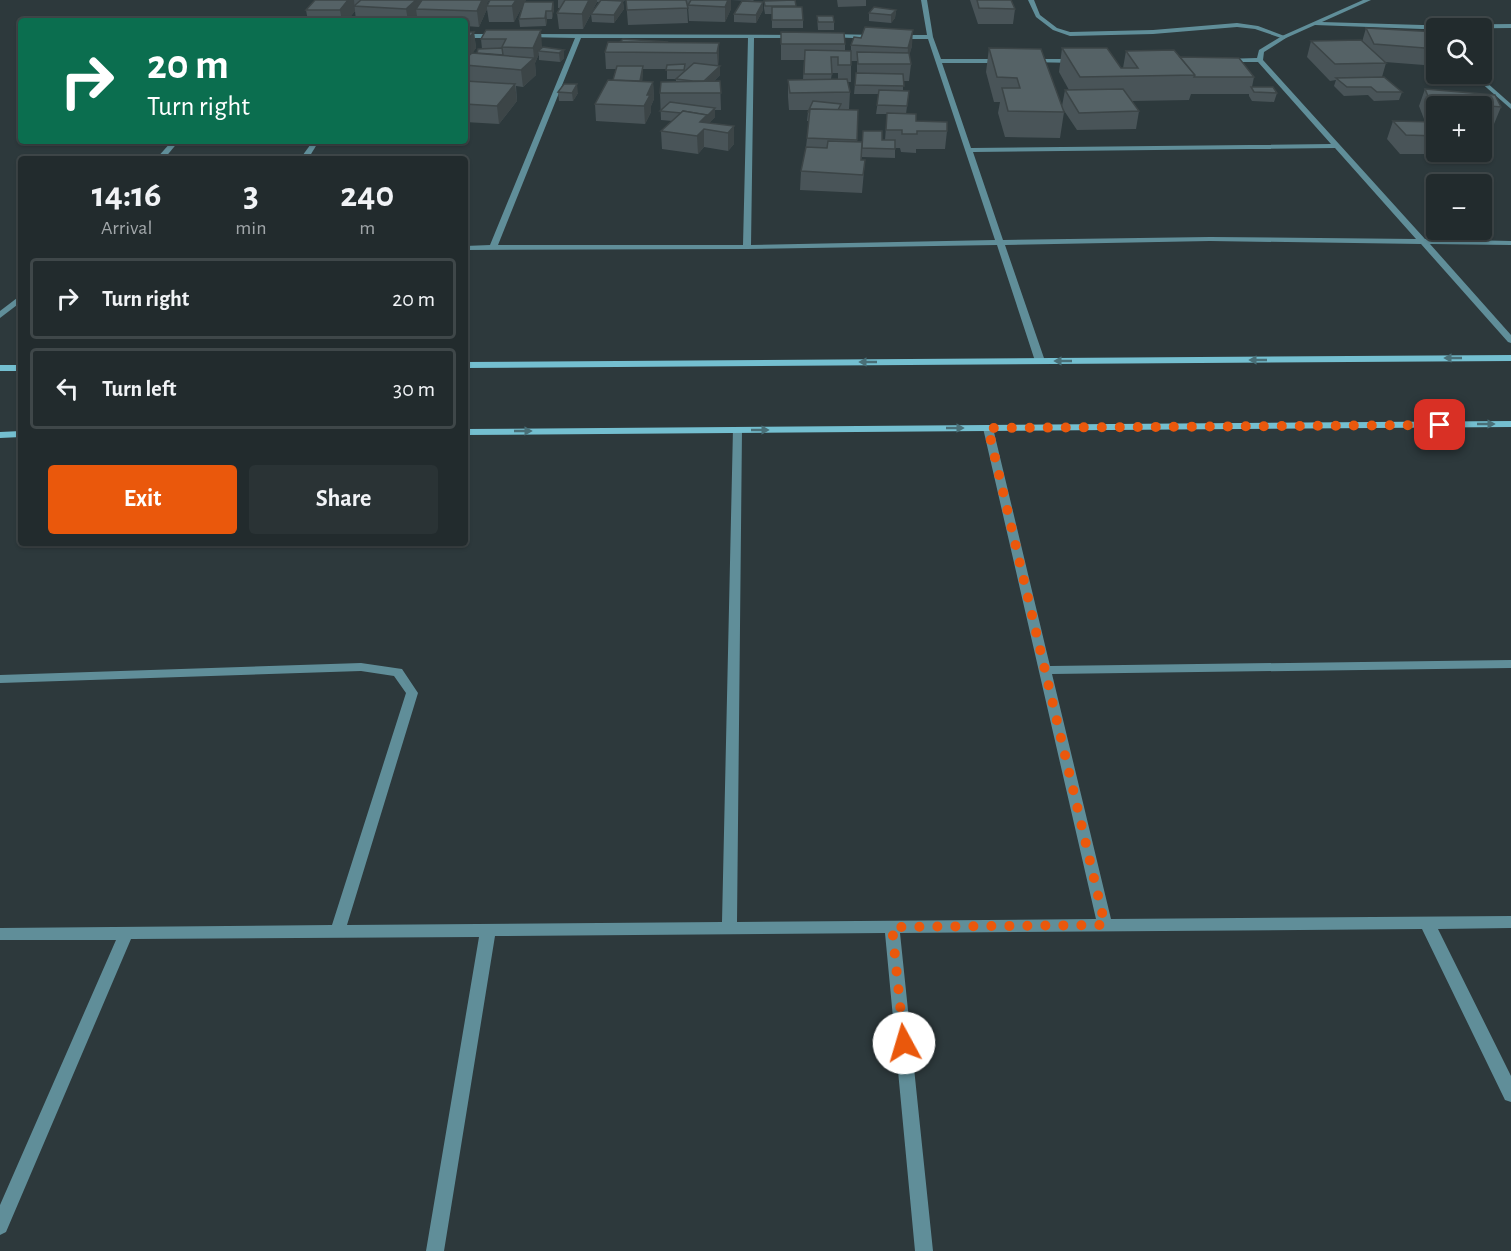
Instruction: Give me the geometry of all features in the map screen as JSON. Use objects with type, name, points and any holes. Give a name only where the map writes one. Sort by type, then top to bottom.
[{"type":"main road","points":[[468,365],[1511,358]]},
{"type":"main road","points":[[0,368],[18,368]]},
{"type":"main road","points":[[468,432],[1511,424]]},
{"type":"main road","points":[[0,435],[18,434]]},
{"type":"street","points":[[924,0],[930,37],[1041,361]]},
{"type":"street","points":[[1031,0],[1038,16],[1055,29],[1070,34],[1154,32],[1238,25],[1256,27],[1284,37]]},
{"type":"street","points":[[1368,0],[1284,37],[1261,51],[1260,60],[1511,340]]},
{"type":"street","points":[[1313,24],[1422,27],[1511,26]]},
{"type":"street","points":[[1422,27],[1426,30]]},
{"type":"street","points":[[468,36],[510,36]]},
{"type":"street","points":[[522,36],[810,36]]},
{"type":"street","points":[[494,248],[578,36]]},
{"type":"street","points":[[747,247],[751,36]]},
{"type":"street","points":[[822,36],[882,37]]},
{"type":"street","points":[[894,37],[930,37]]},
{"type":"street","points":[[1212,60],[1260,60]]},
{"type":"street","points":[[938,61],[1009,61]]},
{"type":"street","points":[[1021,61],[1081,61]]},
{"type":"street","points":[[1486,84],[1511,106]]},
{"type":"street","points":[[163,156],[173,144]]},
{"type":"street","points":[[969,150],[1336,146]]},
{"type":"street","points":[[468,248],[747,247],[1210,239],[1511,243]]},
{"type":"street","points":[[0,315],[18,300]]},
{"type":"street","points":[[988,428],[1105,925]]},
{"type":"street","points":[[729,928],[737,430]]},
{"type":"street","points":[[1046,670],[1511,664]]},
{"type":"street","points":[[0,679],[361,667],[398,672],[412,693],[338,931]]},
{"type":"street","points":[[0,934],[1511,922]]},
{"type":"street","points":[[1427,923],[1511,1094]]},
{"type":"street","points":[[892,927],[924,1251]]},
{"type":"street","points":[[435,1251],[488,930]]},
{"type":"street","points":[[0,1226],[126,933]]},
{"type":"building","points":[[315,0],[348,0],[340,10],[306,10]]},
{"type":"building","points":[[361,0],[416,0],[406,9],[354,6]]},
{"type":"building","points":[[422,0],[482,0],[477,11],[416,9]]},
{"type":"building","points":[[490,0],[516,0],[512,6],[487,6]]},
{"type":"building","points":[[565,0],[589,0],[582,14],[557,13]]},
{"type":"building","points":[[601,0],[623,1],[614,15],[591,14]]},
{"type":"building","points":[[626,0],[686,0],[688,8],[627,10]]},
{"type":"building","points":[[691,0],[728,0],[725,7],[688,5]]},
{"type":"building","points":[[795,0],[796,6],[765,6],[764,1]]},
{"type":"building","points":[[977,0],[1011,0],[1015,9],[979,8]]},
{"type":"building","points":[[742,1],[763,2],[756,15],[734,14]]},
{"type":"building","points":[[524,2],[553,2],[552,11],[546,11],[545,18],[519,19]]},
{"type":"building","points":[[772,7],[802,7],[803,20],[772,20]]},
{"type":"building","points":[[874,7],[896,10],[891,15],[869,13]]},
{"type":"building","points":[[817,16],[833,16],[834,22],[818,22]]},
{"type":"building","points":[[865,27],[913,30],[908,48],[851,45],[854,37],[861,38]]},
{"type":"building","points":[[1366,28],[1426,31],[1426,48],[1374,44]]},
{"type":"building","points":[[486,30],[541,30],[533,48],[502,47],[506,39],[481,39]]},
{"type":"building","points":[[781,32],[844,33],[845,44],[781,44]]},
{"type":"building","points":[[623,39],[667,42],[620,42]]},
{"type":"building","points":[[1361,40],[1386,63],[1335,64],[1311,41]]},
{"type":"building","points":[[608,42],[719,43],[717,53],[605,52]]},
{"type":"building","points":[[543,47],[564,50],[559,53],[538,51]]},
{"type":"building","points":[[502,48],[503,55],[477,53],[478,49]]},
{"type":"building","points":[[989,48],[1041,49],[1064,112],[1008,111],[1002,88],[1020,88],[1017,78],[997,77]]},
{"type":"building","points":[[1062,48],[1107,48],[1121,68],[1138,68],[1126,51],[1174,50],[1195,75],[1080,77]]},
{"type":"building","points":[[805,50],[851,51],[851,65],[838,65],[838,57],[831,57],[832,74],[804,74]]},
{"type":"building","points":[[857,52],[909,53],[911,64],[858,64]]},
{"type":"building","points":[[472,53],[534,58],[521,70],[468,65],[468,56]]},
{"type":"building","points":[[1180,57],[1239,58],[1254,77],[1194,77],[1195,75]]},
{"type":"building","points":[[694,63],[720,66],[704,81],[676,79]]},
{"type":"building","points":[[685,64],[684,70],[666,70],[667,65]]},
{"type":"building","points":[[617,66],[643,66],[640,81],[613,80]]},
{"type":"building","points":[[856,73],[903,74],[904,86],[855,85]]},
{"type":"building","points":[[1384,77],[1402,92],[1377,92],[1371,87],[1347,87],[1336,78]]},
{"type":"building","points":[[847,79],[850,92],[790,93],[788,80]]},
{"type":"building","points":[[608,80],[653,82],[644,106],[595,104]]},
{"type":"building","points":[[468,81],[515,84],[497,106],[468,104]]},
{"type":"building","points":[[720,81],[721,93],[660,93],[661,82]]},
{"type":"building","points":[[564,84],[577,84],[572,93],[558,92]]},
{"type":"building","points":[[1251,87],[1273,87],[1277,93],[1254,92]]},
{"type":"building","points":[[1123,89],[1139,111],[1079,113],[1065,90]]},
{"type":"building","points":[[1425,89],[1495,95],[1501,107],[1492,106],[1492,96],[1428,96]]},
{"type":"building","points":[[879,90],[909,91],[907,106],[877,105]]},
{"type":"building","points":[[813,101],[841,104],[838,110],[810,109],[808,112]]},
{"type":"building","points":[[670,102],[715,108],[706,117],[707,115],[683,111],[681,113],[660,111]]},
{"type":"building","points":[[810,109],[858,110],[857,140],[807,138]]},
{"type":"building","points":[[683,111],[707,115],[700,122],[734,126],[728,133],[704,129],[697,136],[661,131]]},
{"type":"building","points":[[887,113],[916,114],[916,121],[947,122],[947,131],[917,131],[917,134],[902,134],[902,130],[886,130]]},
{"type":"building","points":[[1393,121],[1426,122],[1426,136],[1406,135]]},
{"type":"building","points":[[863,131],[882,131],[882,140],[895,140],[895,149],[862,148]]},
{"type":"building","points":[[828,141],[862,142],[861,160],[865,160],[863,175],[801,171],[806,147],[827,148]]},
{"type":"route","points":[[904,1043],[892,927],[1105,925],[988,428],[1440,425]]}]
